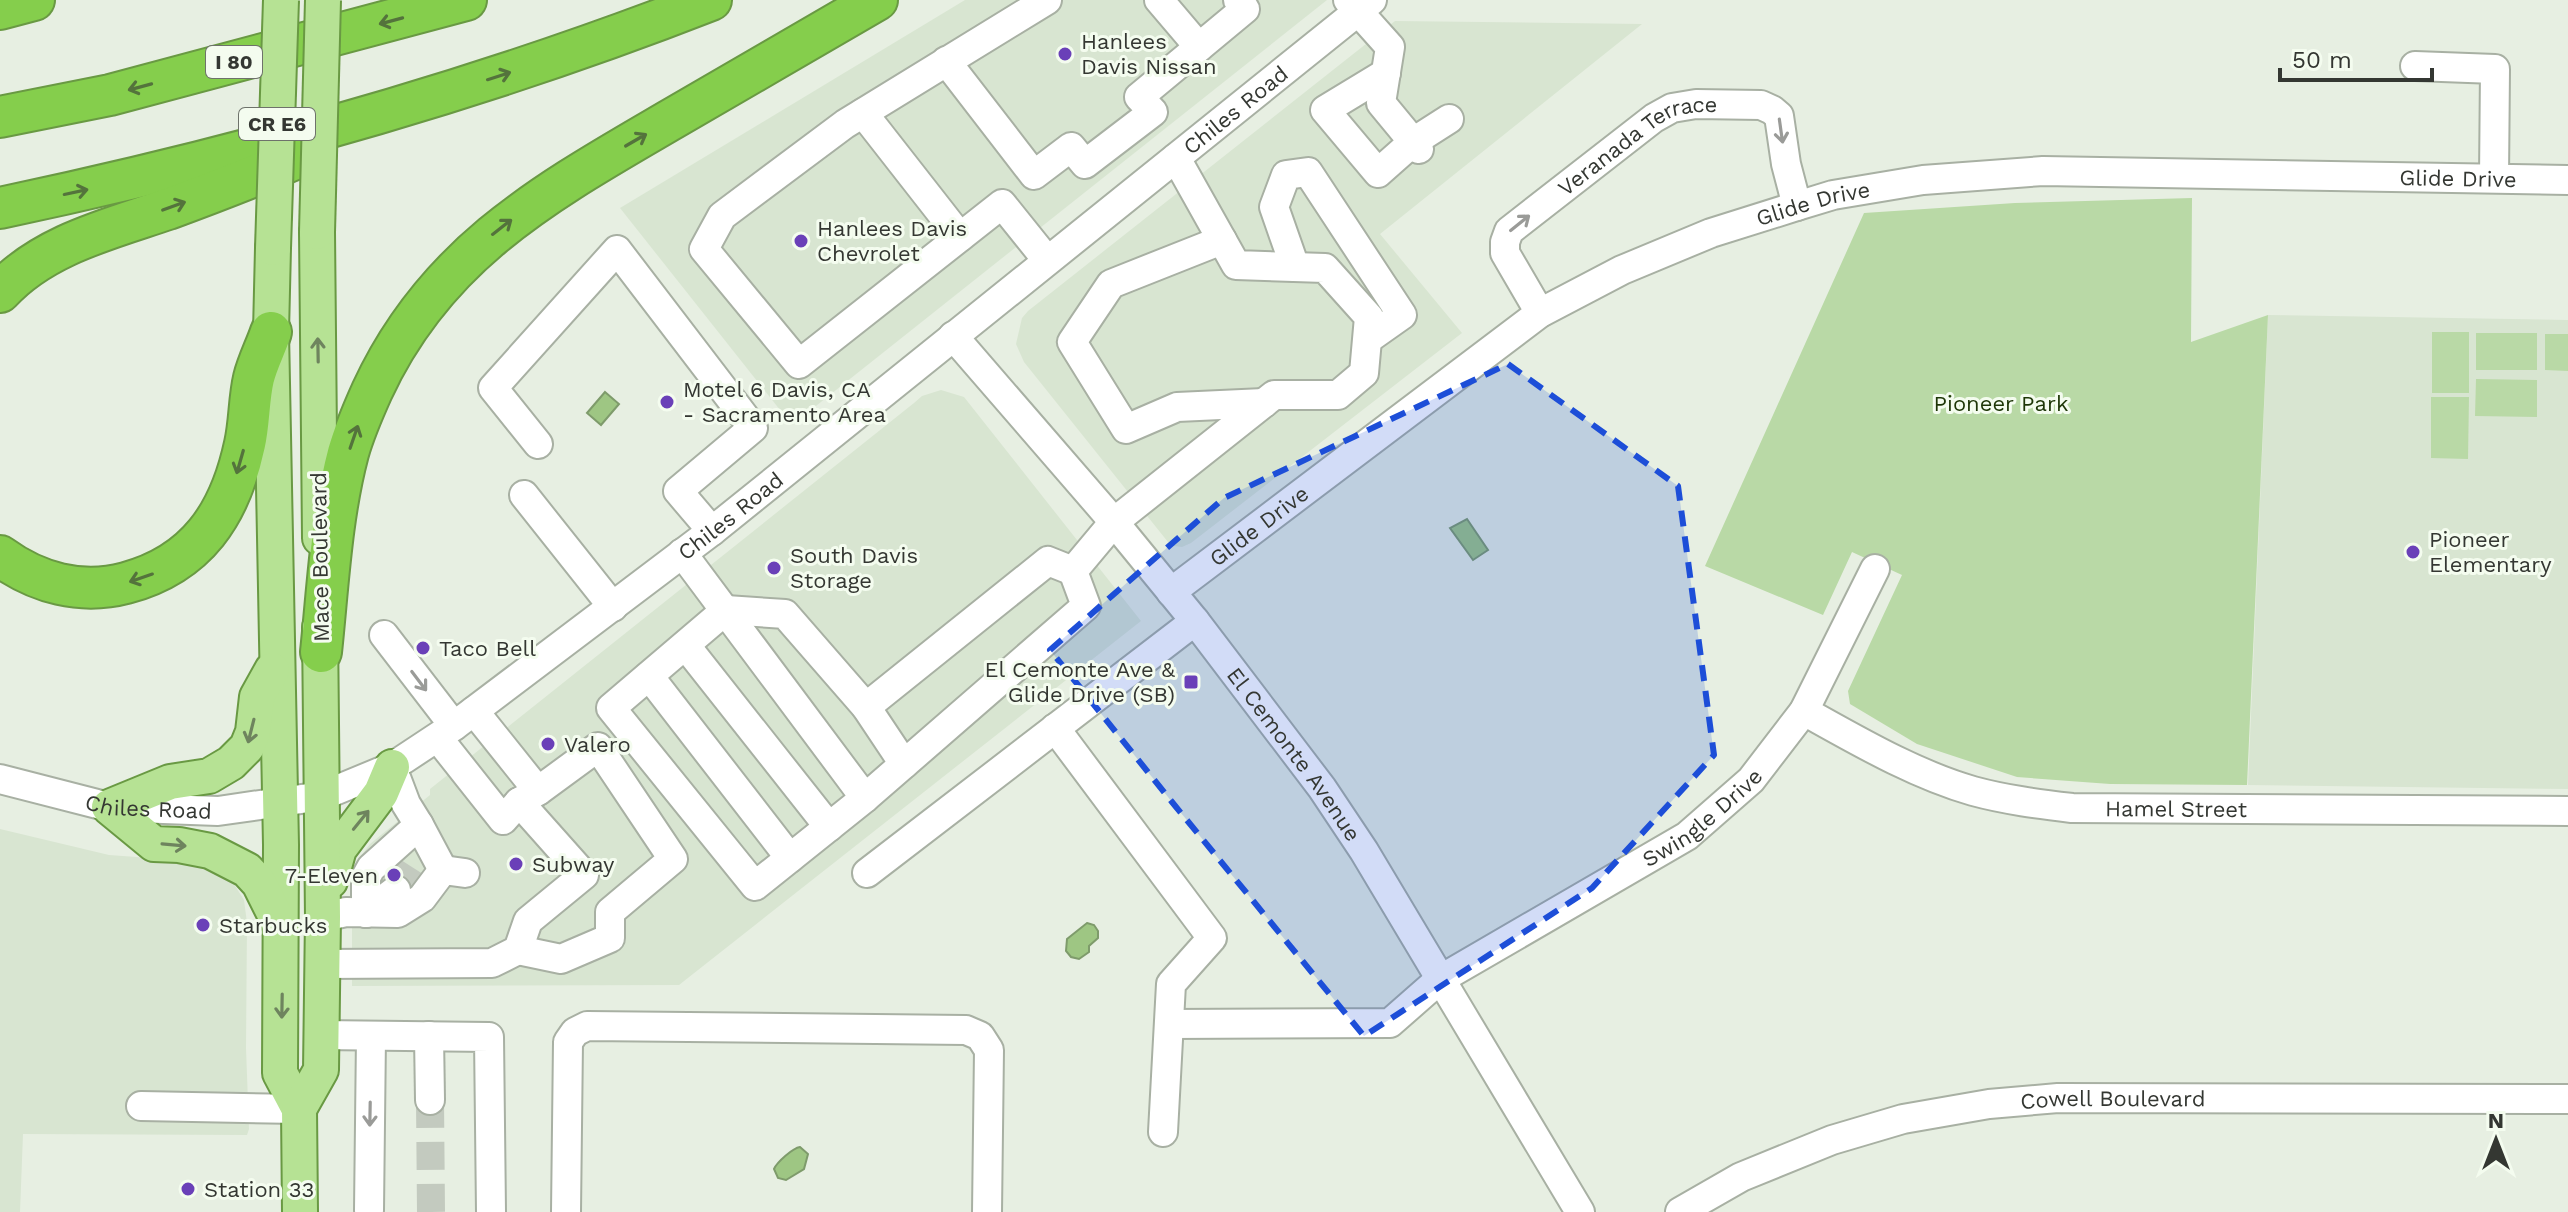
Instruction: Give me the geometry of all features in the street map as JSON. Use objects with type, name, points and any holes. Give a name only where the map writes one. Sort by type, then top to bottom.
[{"type":"highway","points":[[0,9],[34,0]]},
{"type":"highway","name":"I 80","points":[[0,117],[110,95],[466,0]]},
{"type":"highway","points":[[0,208],[214,160],[425,100],[613,38],[711,0]]},
{"type":"highway","points":[[321,652],[348,452],[382,370],[404,332],[444,279],[499,229],[568,179],[877,0]]},
{"type":"highway","points":[[0,292],[35,262],[76,241],[252,179],[425,100]]},
{"type":"highway","points":[[0,556],[19,570],[54,584],[90,589],[147,577],[175,562],[201,542],[214,524],[238,470],[246,442],[254,378],[271,332]]},
{"type":"main road","name":"Mace Boulevard","points":[[281,0],[271,332],[279,659],[280,1073],[299,1109],[300,1212]]},
{"type":"main road","name":"Mace Boulevard","points":[[299,1109],[321,1070],[323,917],[317,232],[323,0]]},
{"type":"main road","points":[[279,659],[257,697],[253,732],[247,747],[231,763],[209,776],[170,782],[109,807],[154,844],[210,851],[247,870],[259,883],[282,928]]},
{"type":"main road","points":[[323,917],[339,849],[381,793],[392,767]]},
{"type":"street","points":[[1047,0],[845,124],[722,216],[704,249],[799,364],[1071,147],[1085,164],[1153,112],[1139,97],[1245,9],[1238,0]]},
{"type":"street","points":[[1159,0],[1199,47]]},
{"type":"street","points":[[1359,4],[1390,47],[1381,103],[1416,146]]},
{"type":"street","name":"Chiles Road","points":[[0,779],[109,807],[218,811],[322,796],[392,767],[455,725],[712,531],[1176,158],[1359,4]]},
{"type":"street","points":[[946,61],[1034,175]]},
{"type":"street","points":[[2415,66],[2495,69],[2494,178]]},
{"type":"street","points":[[1386,73],[1325,110],[1378,173],[1449,119]]},
{"type":"street","name":"Veranada Terrace","points":[[1540,313],[1505,253],[1509,231],[1654,118],[1672,108],[1696,104],[1761,105],[1772,110],[1779,116],[1797,206]]},
{"type":"street","points":[[863,113],[960,237]]},
{"type":"street","points":[[1073,571],[1114,522],[1274,395],[1338,395],[1364,373],[1369,317],[1325,268],[1236,265],[1176,158]]},
{"type":"street","name":"Glide Drive","points":[[1171,592],[1540,313],[1622,270],[1681,245],[1833,195],[1923,180],[2043,171],[2568,180]]},
{"type":"street","points":[[1295,267],[1274,207],[1286,175],[1308,172],[1402,315],[1368,339]]},
{"type":"street","points":[[1002,204],[1047,260]]},
{"type":"street","points":[[1222,240],[1111,284],[1072,342],[1126,429],[1177,407],[1264,403]]},
{"type":"street","points":[[538,444],[493,388],[617,250],[753,428],[678,491],[712,531]]},
{"type":"street","name":"El Cemonte Avenue","points":[[953,336],[1195,621],[1322,788],[1364,851],[1580,1212]]},
{"type":"street","points":[[524,495],[613,607]]},
{"type":"street","points":[[682,553],[865,798]]},
{"type":"street","points":[[866,707],[1048,561],[1073,571],[1086,606],[865,798],[755,886],[611,708],[726,610],[785,614],[866,707],[904,764]]},
{"type":"street","name":"Swingle Drive","points":[[1169,1024],[1390,1023],[1439,980],[1687,836],[1751,780],[1804,711],[1875,569]]},
{"type":"street","points":[[867,873],[1195,621]]},
{"type":"street","points":[[322,964],[492,963],[518,950],[561,959],[610,938],[610,912],[529,796],[455,725],[384,635]]},
{"type":"street","points":[[686,646],[829,827]]},
{"type":"street","points":[[649,676],[790,858]]},
{"type":"street","name":"Hamel Street","points":[[1804,711],[1914,769],[1972,791],[2022,802],[2072,808],[2568,811]]},
{"type":"street","points":[[455,725],[503,820],[529,796],[598,747],[673,859],[610,912]]},
{"type":"street","points":[[1055,728],[1212,938],[1171,984],[1163,1132]]},
{"type":"street","points":[[323,917],[346,912],[398,913],[454,872],[421,843],[392,767]]},
{"type":"street","points":[[366,913],[366,877],[371,868],[421,843]]},
{"type":"street","points":[[518,950],[528,921],[584,875]]},
{"type":"street","points":[[366,913],[396,890]]},
{"type":"street","points":[[566,1212],[568,1042],[575,1032],[587,1026],[966,1030],[980,1036],[989,1050],[987,1212]]},
{"type":"street","points":[[321,1035],[489,1037],[491,1212]]},
{"type":"street","points":[[369,1210],[371,1036]]},
{"type":"street","points":[[429,1036],[430,1100]]},
{"type":"street","name":"Cowell Boulevard","points":[[1680,1212],[1741,1177],[1832,1140],[1903,1119],[1989,1104],[2058,1098],[2568,1099]]},
{"type":"street","points":[[141,1106],[299,1109]]},
{"type":"highlighted area","points":[[1508,364],[1678,486],[1714,755],[1592,888],[1364,1036],[1050,650],[1224,498]]},
{"type":"shaded area","points":[[965,0],[1327,0],[792,425],[620,208]]},
{"type":"shaded area","points":[[1395,21],[1642,24],[1380,234],[1462,333],[1191,543],[1174,546],[1024,362],[1016,344],[1022,318]]},
{"type":"shaded area","name":"Pioneer Elementary","points":[[2268,315],[2568,320],[2568,789],[2248,785]]},
{"type":"shaded area","points":[[941,390],[964,397],[1141,621],[679,985],[352,986],[352,877],[356,862],[370,844],[430,795],[430,789],[922,396]]},
{"type":"shaded area","points":[[605,392],[619,404],[601,425],[587,413]]},
{"type":"shaded area","points":[[1467,519],[1488,550],[1473,560],[1450,528]]},
{"type":"shaded area","points":[[0,829],[109,855],[192,861],[232,881],[244,900],[247,923],[247,1135],[23,1134],[20,1212],[0,1212]]},
{"type":"shaded area","points":[[1087,923],[1094,925],[1098,938],[1089,946],[1089,952],[1079,959],[1071,957],[1066,951],[1067,939]]},
{"type":"shaded area","points":[[800,1147],[808,1154],[804,1169],[786,1180],[778,1178],[774,1169],[776,1166]]},
{"type":"green space","name":"Pioneer Park","points":[[2192,198],[2191,342],[2268,315],[2247,785],[2110,784],[2017,777],[1917,744],[1850,704],[1848,691],[1902,575],[1852,552],[1823,615],[1705,566],[1864,213],[2015,203]]},
{"type":"green space","points":[[2432,332],[2469,332],[2469,393],[2432,393]]},
{"type":"green space","points":[[2476,333],[2537,333],[2537,370],[2476,370]]},
{"type":"green space","points":[[2545,334],[2568,334],[2568,371],[2545,370]]},
{"type":"green space","points":[[2476,379],[2537,380],[2537,417],[2475,416]]},
{"type":"green space","points":[[2431,397],[2469,397],[2468,459],[2431,458]]},
{"type":"tunnel","points":[[396,890],[416,859]]},
{"type":"tunnel","points":[[430,1100],[431,1212]]},
{"type":"place","name":"Hanlees Davis Nissan","points":[[1065,54]]},
{"type":"place","name":"Hanlees Davis Chevrolet","points":[[801,241]]},
{"type":"place","name":"Motel 6 Davis, CA - Sacramento Area","points":[[667,402]]},
{"type":"place","name":"Pioneer Elementary","points":[[2413,552]]},
{"type":"place","name":"South Davis Storage","points":[[774,568]]},
{"type":"place","name":"Taco Bell","points":[[423,648]]},
{"type":"place","name":"El Cemonte Ave & Glide Drive (SB)","points":[[1191,682]]},
{"type":"place","name":"Valero","points":[[548,744]]},
{"type":"place","name":"Subway","points":[[516,864]]},
{"type":"place","name":"7-Eleven","points":[[394,875]]},
{"type":"place","name":"Starbucks","points":[[203,925]]},
{"type":"place","name":"Station 33","points":[[188,1189]]}]
